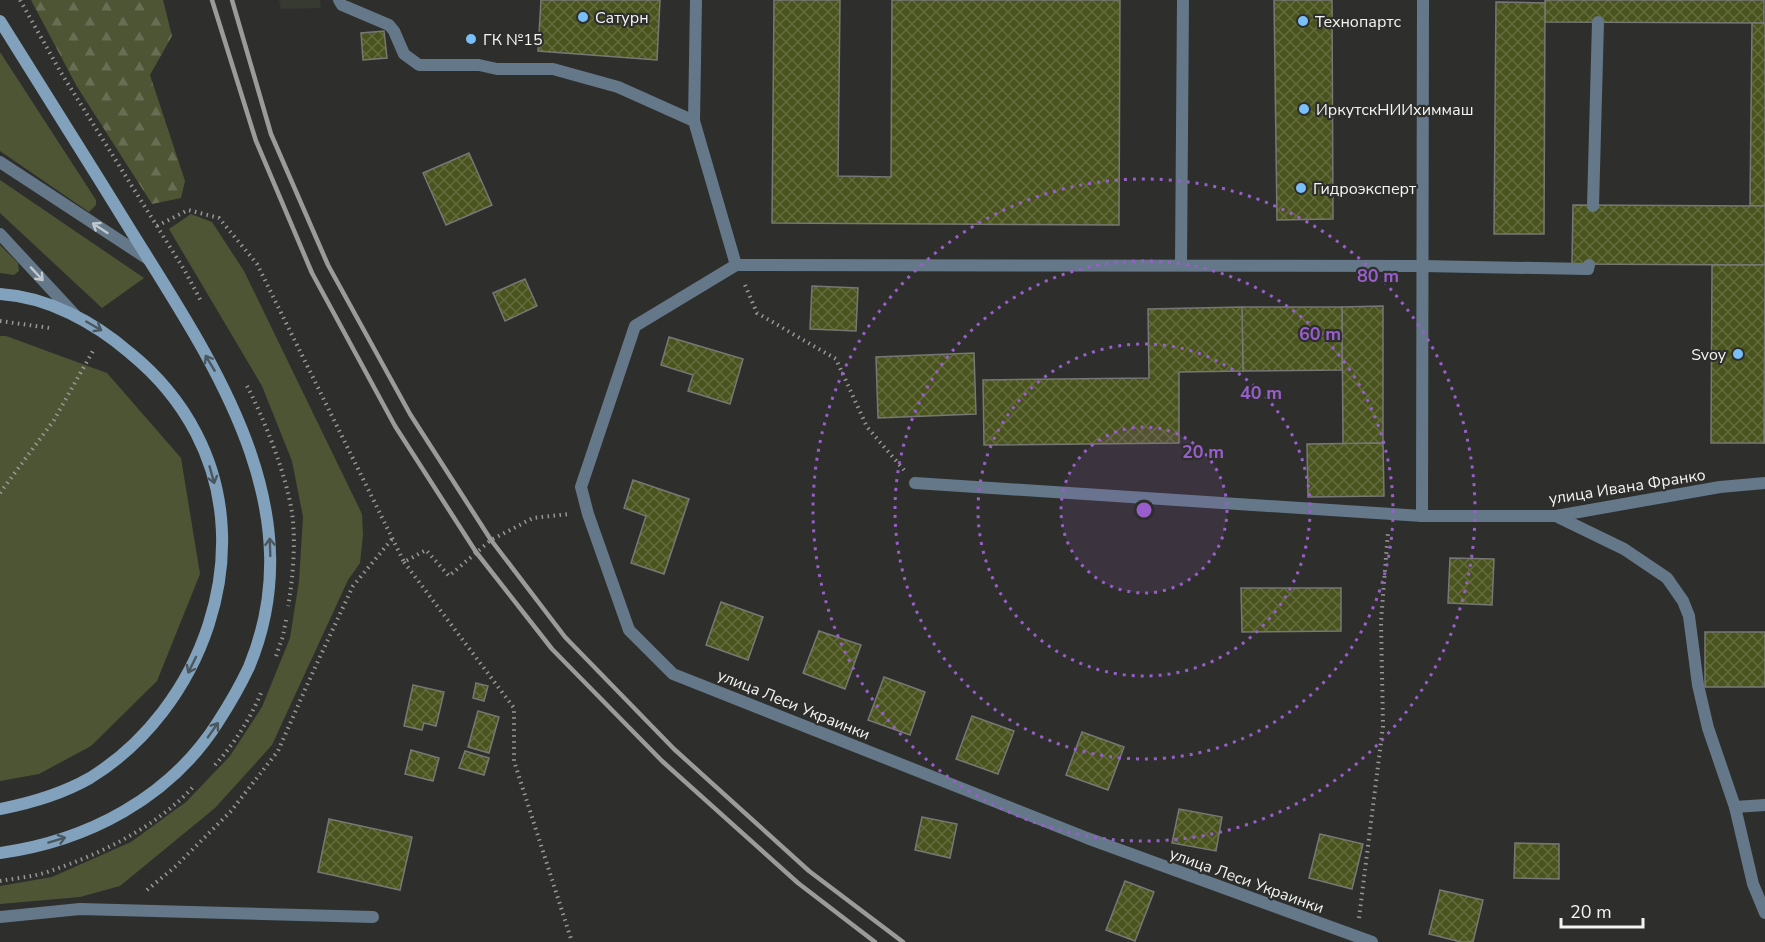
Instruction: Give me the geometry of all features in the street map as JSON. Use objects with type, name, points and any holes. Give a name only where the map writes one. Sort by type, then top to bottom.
[{"type":"main road","points":[[0,21],[150,260],[225,388],[253,459],[261,488],[270,543],[270,571],[262,625],[248,669],[212,732],[185,764],[171,778],[136,804],[93,827],[40,846],[0,853]]},
{"type":"main road","points":[[0,294],[32,298],[75,315],[122,345],[153,374],[183,410],[211,470],[220,514],[222,554],[218,590],[207,629],[193,664],[169,704],[141,738],[107,766],[68,789],[21,805],[0,809]]},
{"type":"street","points":[[339,0],[342,5],[389,25],[404,54],[419,65],[553,69],[618,87],[694,121]]},
{"type":"street","points":[[696,0],[694,121],[736,265],[1422,266],[1588,269],[1588,265]]},
{"type":"street","points":[[1181,265],[1183,0]]},
{"type":"street","points":[[1422,516],[1423,0]]},
{"type":"street","points":[[1593,206],[1598,22]]},
{"type":"street","points":[[0,162],[150,260]]},
{"type":"street","points":[[0,234],[75,315]]},
{"type":"street","name":"улица Леси Украинки","points":[[736,265],[635,326],[581,487],[588,514],[629,630],[673,674],[1087,838],[1372,942]]},
{"type":"street","name":"улица Ивана Франко","points":[[915,483],[1422,516],[1556,516],[1720,487],[1765,483]]},
{"type":"street","points":[[1556,516],[1624,549],[1666,578],[1683,601],[1689,616],[1698,685],[1708,728],[1735,807],[1753,884],[1765,914]]},
{"type":"street","points":[[1735,807],[1765,805]]},
{"type":"street","points":[[0,917],[80,909],[373,917]]},
{"type":"path","points":[[20,0],[60,71],[157,226],[207,312]]},
{"type":"path","points":[[157,226],[188,210],[219,218],[257,264],[404,562],[514,708],[514,760],[572,942]]},
{"type":"path","points":[[736,265],[757,313],[836,359],[867,427],[915,483]]},
{"type":"path","points":[[0,321],[49,328],[58,332]]},
{"type":"path","points":[[0,493],[54,420],[94,348],[85,344]]},
{"type":"path","points":[[246,384],[278,459],[292,513],[293,580],[283,636],[272,666]]},
{"type":"path","points":[[404,562],[426,550],[449,576],[491,540],[533,518],[588,514]]},
{"type":"path","points":[[1357,937],[1383,726],[1381,621],[1389,514]]},
{"type":"path","points":[[123,911],[176,866],[231,811],[278,751],[353,586],[392,539]]},
{"type":"path","points":[[213,766],[228,750],[256,705],[264,685]]},
{"type":"path","points":[[0,881],[49,872],[129,838],[184,797],[199,781]]},
{"type":"shaded area","points":[[279,0],[320,0],[321,8],[281,9]]},
{"type":"green space","points":[[31,0],[163,0],[172,36],[150,75],[185,181],[181,198],[152,204],[76,85]]},
{"type":"green space","points":[[0,52],[96,200],[96,205],[89,212],[0,151]]},
{"type":"green space","points":[[0,180],[144,278],[102,308],[0,213]]},
{"type":"green space","points":[[191,214],[212,222],[244,271],[362,514],[363,535],[360,563],[348,580],[272,745],[215,808],[120,886],[80,897],[0,904],[0,886],[52,877],[131,842],[186,802],[230,756],[262,707],[290,638],[299,581],[303,517],[292,461],[262,386],[169,229]]},
{"type":"green space","points":[[0,245],[18,263],[19,271],[14,275],[0,273]]},
{"type":"green space","points":[[0,336],[6,336],[107,373],[181,458],[200,574],[157,681],[91,746],[39,774],[0,781]]},
{"type":"building","points":[[541,0],[660,0],[657,60],[538,51]]},
{"type":"building","points":[[774,0],[840,0],[838,176],[891,177],[892,0],[1120,0],[1119,225],[772,223]]},
{"type":"building","name":"ИркутскНИИхиммаш","points":[[1274,0],[1332,0],[1333,219],[1277,220]]},
{"type":"building","points":[[1545,0],[1764,0],[1764,23],[1545,22]]},
{"type":"building","points":[[1496,2],[1545,3],[1544,234],[1494,234]]},
{"type":"building","points":[[1752,23],[1765,23],[1765,206],[1750,206]]},
{"type":"building","points":[[384,31],[387,58],[363,60],[361,33]]},
{"type":"building","points":[[469,153],[492,205],[446,225],[423,173]]},
{"type":"building","points":[[1573,205],[1765,206],[1765,265],[1572,264]]},
{"type":"building","points":[[1765,258],[1765,443],[1764,443]]},
{"type":"building","name":"Svoy","points":[[1712,265],[1765,265],[1764,443],[1711,443]]},
{"type":"building","points":[[525,279],[537,306],[505,321],[493,293]]},
{"type":"building","points":[[812,286],[858,288],[856,331],[810,329]]},
{"type":"building","points":[[1383,306],[1383,443],[1343,444],[1342,307]]},
{"type":"building","points":[[1242,307],[1342,307],[1342,370],[1243,371]]},
{"type":"building","points":[[1242,307],[1243,371],[1179,372],[1179,443],[984,445],[983,380],[1149,378],[1148,309]]},
{"type":"building","points":[[669,337],[743,359],[730,404],[688,391],[693,375],[661,365]]},
{"type":"building","points":[[974,353],[976,414],[878,418],[876,357]]},
{"type":"building","points":[[1383,443],[1384,496],[1308,497],[1307,444]]},
{"type":"building","points":[[633,480],[689,499],[664,574],[631,563],[646,516],[624,508]]},
{"type":"building","points":[[1450,558],[1494,559],[1492,605],[1448,603]]},
{"type":"building","points":[[1241,588],[1341,588],[1341,631],[1242,632]]},
{"type":"building","points":[[721,602],[763,617],[748,660],[706,645]]},
{"type":"building","points":[[819,631],[861,645],[845,689],[803,673]]},
{"type":"building","points":[[1705,632],[1765,632],[1765,687],[1705,687]]},
{"type":"building","points":[[884,677],[925,692],[910,735],[868,720]]},
{"type":"building","points":[[476,683],[488,686],[484,701],[473,698]]},
{"type":"building","points":[[413,685],[444,692],[436,726],[424,723],[422,730],[404,726]]},
{"type":"building","points":[[478,711],[499,717],[489,753],[468,747]]},
{"type":"building","points":[[972,716],[1014,731],[998,774],[956,759]]},
{"type":"building","points":[[1082,732],[1124,747],[1108,790],[1066,775]]},
{"type":"building","points":[[411,750],[439,758],[433,781],[405,774]]},
{"type":"building","points":[[465,751],[489,758],[484,775],[459,768]]},
{"type":"building","points":[[1179,809],[1222,817],[1216,851],[1172,843]]},
{"type":"building","points":[[922,817],[957,824],[950,858],[915,850]]},
{"type":"building","points":[[329,819],[412,837],[400,890],[318,872]]},
{"type":"building","points":[[1320,834],[1363,844],[1352,889],[1309,878]]},
{"type":"building","points":[[1515,843],[1559,844],[1559,879],[1514,878]]},
{"type":"building","points":[[1125,881],[1154,892],[1135,941],[1106,930]]},
{"type":"building","points":[[1440,890],[1483,900],[1473,942],[1461,942],[1429,934]]},
{"type":"railway","points":[[212,0],[256,141],[312,273],[395,426],[476,552],[552,649],[662,761],[798,883],[875,942]]},
{"type":"railway","points":[[232,0],[271,134],[328,265],[410,414],[491,540],[565,637],[674,749],[809,871],[903,942]]},
{"type":"place","name":"Сатурн","points":[[583,17]]},
{"type":"place","name":"Технопартс","points":[[1303,21]]},
{"type":"place","name":"ГК №15","points":[[471,39]]},
{"type":"place","name":"ИркутскНИИхиммаш","points":[[1304,109]]},
{"type":"place","name":"Гидроэксперт","points":[[1301,188]]},
{"type":"place","name":"Svoy","points":[[1738,354]]}]
